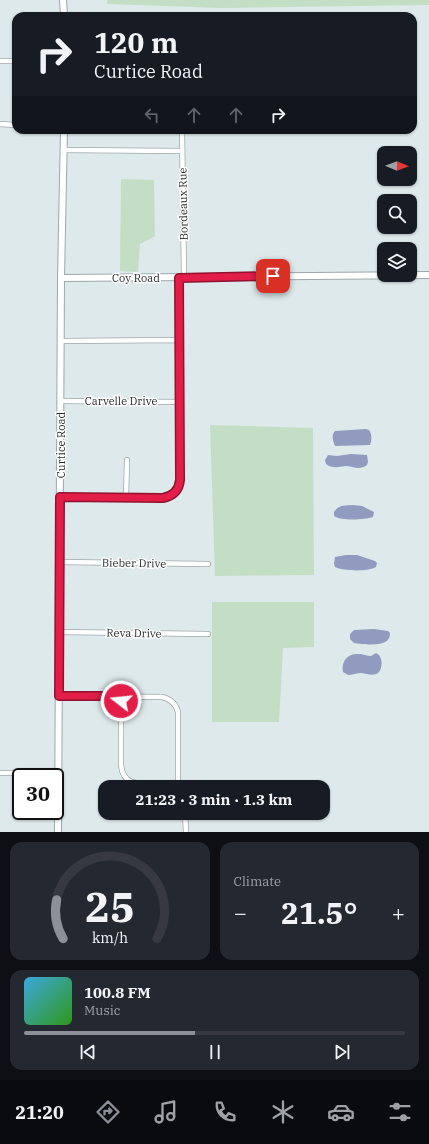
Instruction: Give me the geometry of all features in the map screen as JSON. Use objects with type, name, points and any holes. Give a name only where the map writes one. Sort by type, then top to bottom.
[{"type":"street","points":[[63,0],[64,12]]},
{"type":"street","points":[[0,61],[12,61]]},
{"type":"street","points":[[0,124],[12,124]]},
{"type":"street","name":"Curtice Road","points":[[59,768],[61,278],[64,134]]},
{"type":"street","name":"Bordeaux Rue","points":[[126,498],[169,497],[179,486],[180,480],[182,134]]},
{"type":"street","points":[[63,150],[182,151]]},
{"type":"street","name":"Coy Road","points":[[61,278],[429,275]]},
{"type":"street","points":[[61,341],[180,340]]},
{"type":"street","name":"Carvelle Drive","points":[[61,401],[180,402]]},
{"type":"street","points":[[60,497],[126,498],[127,460]]},
{"type":"street","name":"Bieber Drive","points":[[60,562],[208,564]]},
{"type":"street","name":"Reva Drive","points":[[60,632],[208,634]]},
{"type":"street","points":[[59,696],[162,697],[168,699],[175,705],[178,715],[178,780]]},
{"type":"street","points":[[121,696],[121,765],[124,775],[128,780]]},
{"type":"street","points":[[0,773],[12,773]]},
{"type":"street","name":"Curtice Road","points":[[58,820],[58,832]]},
{"type":"street","points":[[185,820],[186,832]]},
{"type":"green space","points":[[107,0],[429,0],[429,5],[221,8],[107,4]]},
{"type":"green space","points":[[121,179],[154,180],[155,236],[140,244],[138,272],[120,271]]},
{"type":"green space","points":[[210,425],[313,428],[314,575],[215,576]]},
{"type":"green space","points":[[212,602],[314,602],[314,647],[283,648],[279,722],[212,722]]},
{"type":"water","points":[[366,429],[371,433],[370,445],[335,446],[333,436],[335,431]]},
{"type":"water","points":[[351,454],[367,455],[367,465],[359,468],[345,466],[333,467],[326,464],[325,460],[328,455],[337,456]]},
{"type":"water","points":[[342,506],[362,506],[374,512],[373,517],[353,520],[337,518],[334,516],[336,509]]},
{"type":"water","points":[[357,555],[375,561],[377,563],[376,567],[367,570],[356,570],[335,567],[335,557]]},
{"type":"water","points":[[374,629],[388,631],[390,633],[389,638],[382,643],[376,644],[354,643],[350,639],[350,634],[354,630]]},
{"type":"water","points":[[376,653],[381,658],[382,662],[378,673],[373,675],[359,673],[348,675],[343,672],[344,662],[351,655],[360,654],[371,656]]},
{"type":"route","points":[[121,701],[121,696],[59,696],[60,497],[163,498],[169,497],[175,492],[179,486],[180,480],[179,278],[273,276]]}]
